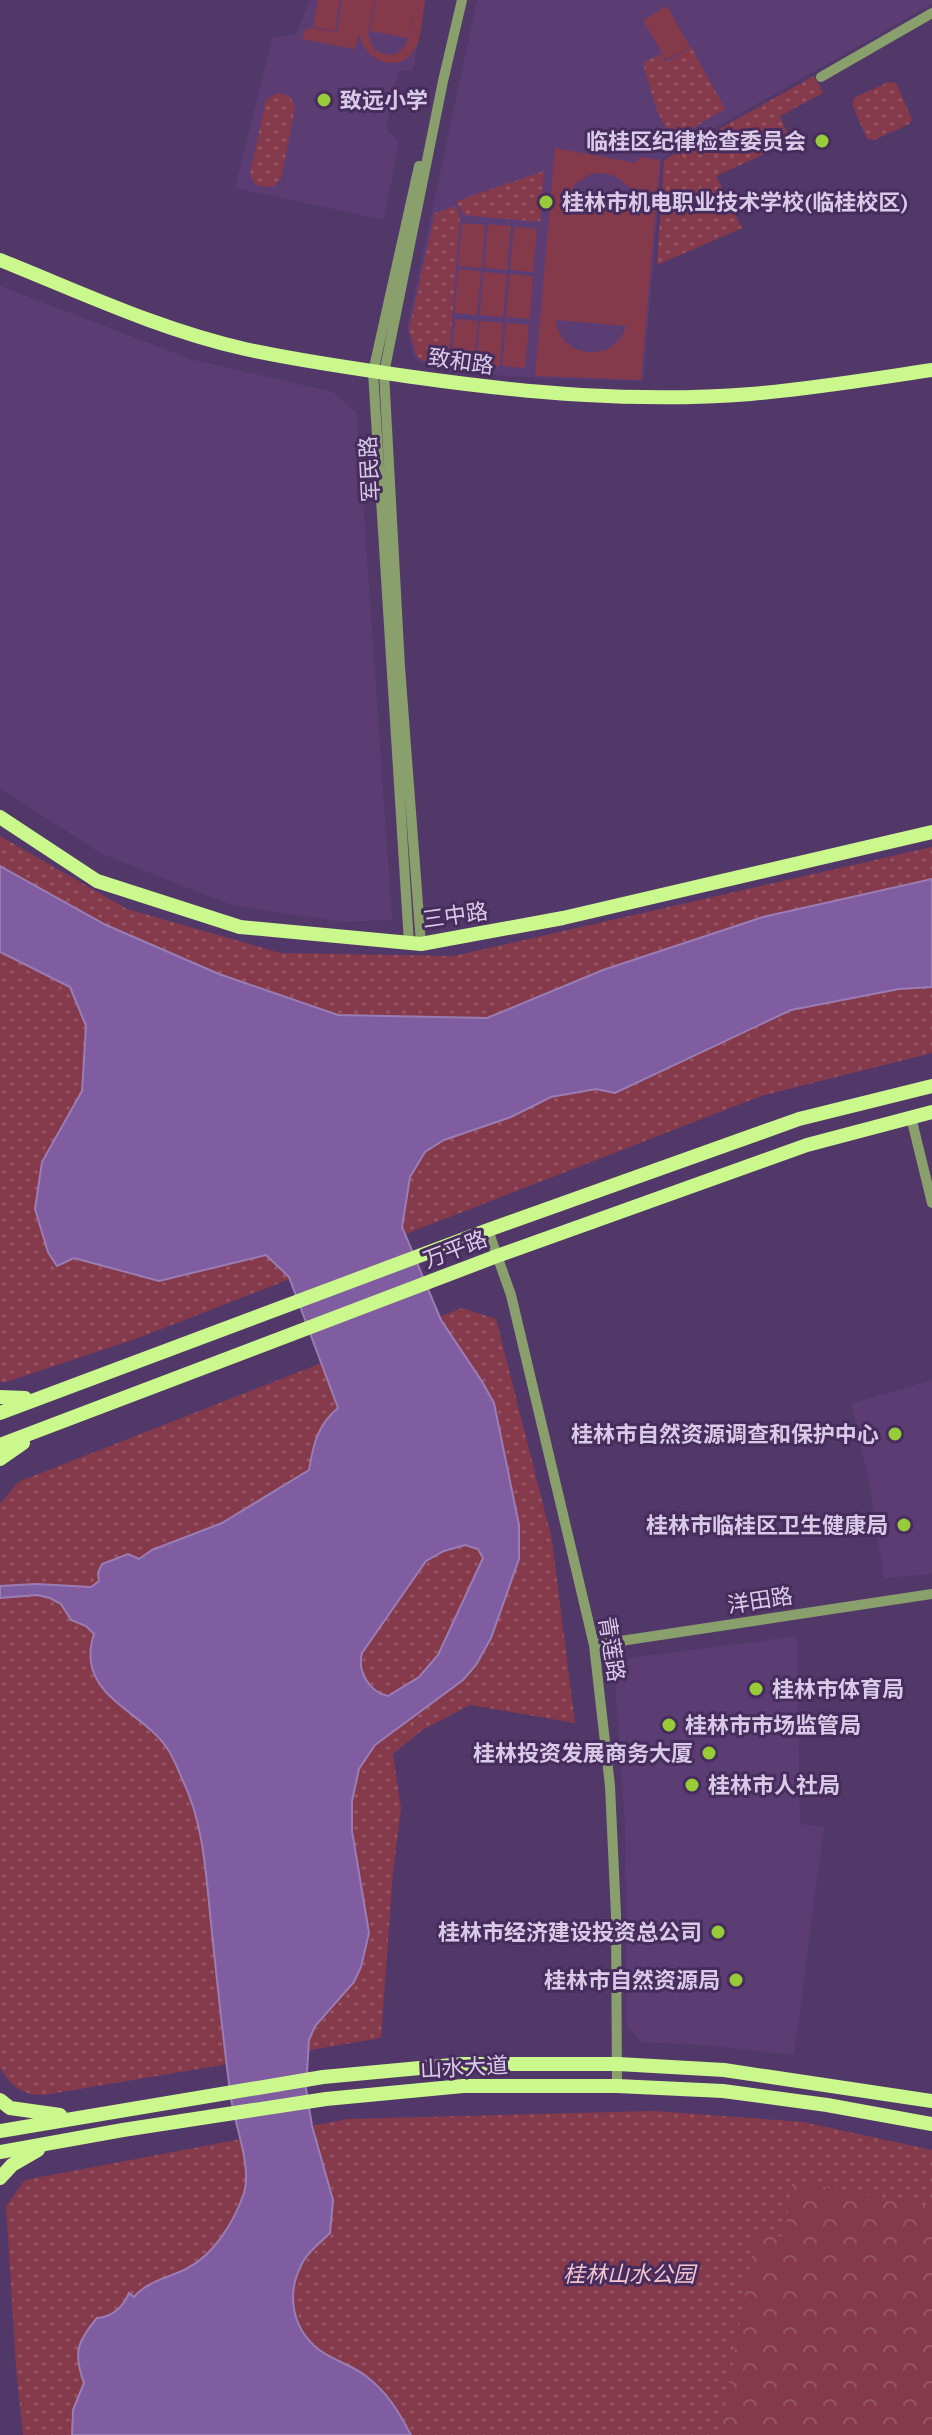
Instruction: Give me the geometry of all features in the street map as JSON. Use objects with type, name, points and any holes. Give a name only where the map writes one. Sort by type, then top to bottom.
[{"type":"main road","name":"致和路","points":[[0,260],[134,315],[243,349],[518,392],[589,397],[752,394],[932,370]]},
{"type":"main road","name":"三中路","points":[[0,817],[97,881],[240,927],[415,943],[551,921],[932,832]]},
{"type":"main road","name":"万平路","points":[[0,1413],[488,1230],[799,1119],[932,1086]]},
{"type":"main road","name":"万平路","points":[[0,1445],[497,1256],[807,1145],[932,1112]]},
{"type":"main road","points":[[0,1397],[9,1400],[45,1396]]},
{"type":"main road","points":[[0,1459],[42,1429]]},
{"type":"main road","name":"山水大道","points":[[0,2131],[339,2076],[463,2064],[618,2064],[724,2070],[932,2101]]},
{"type":"main road","name":"山水大道","points":[[0,2152],[326,2099],[463,2086],[617,2086],[723,2091],[932,2124]]},
{"type":"main road","points":[[0,2100],[10,2108],[80,2116]]},
{"type":"main road","points":[[0,2178],[30,2152],[61,2141]]},
{"type":"street","name":"军民路","points":[[415,943],[400,667],[378,372],[455,0]]},
{"type":"street","name":"军民路","points":[[378,372],[462,0]]},
{"type":"street","points":[[821,77],[932,13]]},
{"type":"street","points":[[911,1117],[932,1203]]},
{"type":"street","name":"青莲路","points":[[488,1230],[511,1295],[594,1645],[610,1786],[616,1915],[617,2086]]},
{"type":"street","name":"洋田路","points":[[594,1645],[932,1594]]},
{"type":"shaded area","name":"致远小学","points":[[309,0],[426,0],[413,70],[398,71],[386,129],[399,141],[384,220],[235,188],[272,38],[297,33]]},
{"type":"shaded area","name":"桂林市机电职业技术学校(临桂校区)","points":[[477,0],[932,0],[932,4],[662,158],[643,381],[455,372],[435,369],[415,359],[407,329]]},
{"type":"shaded area","points":[[0,286],[190,359],[333,392],[357,413],[392,920],[341,922],[231,905],[100,853],[0,788]]},
{"type":"shaded area","points":[[0,866],[106,925],[219,974],[338,1015],[487,1018],[603,970],[763,917],[932,879],[932,987],[899,989],[791,1010],[615,1093],[596,1089],[551,1097],[511,1117],[444,1140],[425,1152],[410,1177],[402,1227],[441,1320],[494,1403],[519,1525],[519,1559],[491,1638],[476,1665],[463,1680],[375,1745],[359,1769],[352,1801],[352,1831],[369,1933],[354,1982],[315,2026],[309,2040],[306,2089],[312,2126],[333,2200],[330,2233],[304,2260],[298,2271],[293,2295],[297,2319],[309,2340],[324,2353],[374,2382],[392,2403],[411,2435],[72,2435],[73,2410],[84,2383],[78,2356],[85,2334],[97,2318],[107,2316],[124,2303],[129,2293],[134,2297],[158,2280],[186,2269],[214,2246],[235,2215],[244,2193],[246,2171],[231,2098],[203,1850],[190,1798],[167,1748],[114,1700],[93,1672],[90,1655],[94,1634],[86,1626],[71,1620],[61,1604],[50,1598],[37,1595],[0,1598],[0,1586],[91,1587],[99,1581],[102,1564],[128,1554],[139,1559],[152,1550],[222,1523],[309,1470],[318,1436],[338,1408],[289,1277],[266,1255],[159,1281],[74,1258],[57,1266],[48,1252],[35,1209],[42,1162],[82,1091],[86,1026],[70,987],[0,952]],"holes":[[[465,1545],[478,1549],[483,1558],[438,1655],[419,1677],[388,1696],[375,1690],[363,1673],[362,1653],[426,1561],[444,1551]]]},
{"type":"shaded area","points":[[932,1380],[932,1574],[884,1578],[868,1477],[851,1404]]},
{"type":"shaded area","points":[[797,1636],[800,1824],[824,1827],[794,2055],[640,2042],[627,2025],[625,1826],[615,1680],[619,1665],[632,1658]]},
{"type":"green space","points":[[318,0],[340,0],[335,31],[313,27]]},
{"type":"green space","points":[[342,0],[375,0],[368,34],[373,48],[393,55],[400,51],[408,38],[370,31],[376,0],[425,0],[414,51],[399,62],[390,63],[374,57],[362,44],[359,35],[355,49],[302,39],[304,31],[310,28],[337,32]]},
{"type":"green space","points":[[667,6],[690,47],[666,60],[643,20]]},
{"type":"green space","points":[[691,47],[725,109],[678,137],[670,135],[657,111],[643,63],[661,54],[666,62]]},
{"type":"green space","points":[[814,76],[823,93],[780,116],[791,142],[716,176],[742,228],[657,265],[664,160]]},
{"type":"green space","points":[[889,82],[896,83],[912,119],[909,124],[874,140],[867,139],[852,104],[855,97]]},
{"type":"green space","points":[[277,93],[290,96],[295,108],[281,179],[274,186],[262,187],[255,184],[250,174],[266,100]]},
{"type":"green space","points":[[555,148],[637,163],[639,157],[660,160],[641,380],[535,376]],"holes":[[[593,173],[609,174],[622,180],[635,197],[637,205],[567,199],[576,183]],[[556,320],[626,326],[620,339],[611,347],[600,352],[588,352],[567,343]]]},
{"type":"green space","points":[[544,171],[540,222],[463,215],[457,201]]},
{"type":"green space","points":[[456,206],[460,217],[448,369],[435,367],[416,356],[409,329],[435,213]]},
{"type":"green space","points":[[462,223],[485,225],[482,268],[458,266]]},
{"type":"green space","points":[[488,224],[511,226],[507,270],[484,268]]},
{"type":"green space","points":[[514,227],[537,229],[533,272],[510,270]]},
{"type":"green space","points":[[458,269],[481,271],[477,315],[454,313]]},
{"type":"green space","points":[[483,272],[507,274],[503,317],[480,315]]},
{"type":"green space","points":[[510,274],[533,276],[530,319],[506,317]]},
{"type":"green space","points":[[455,319],[478,321],[474,364],[451,362]]},
{"type":"green space","points":[[480,321],[503,323],[500,366],[476,364]]},
{"type":"green space","points":[[506,323],[529,325],[525,368],[502,366]]},
{"type":"green space","points":[[0,836],[127,909],[280,953],[454,956],[932,847],[932,1053],[761,1096],[138,1338],[0,1382]]},
{"type":"green space","points":[[462,1308],[496,1319],[552,1540],[575,1723],[470,1705],[422,1730],[393,1754],[401,1809],[393,1872],[381,2038],[44,2095],[18,2089],[0,2068],[0,1504],[18,1482]]},
{"type":"green space","name":"桂林山水公园","points":[[655,2111],[803,2122],[932,2150],[932,2435],[23,2435],[6,2206],[25,2180],[348,2119]]},
{"type":"green space","points":[[792,2181],[932,2207],[932,2435],[720,2435],[756,2233],[784,2237]]},
{"type":"place","name":"致远小学","points":[[324,100]]},
{"type":"place","name":"临桂区纪律检查委员会","points":[[822,141]]},
{"type":"place","name":"桂林市机电职业技术学校(临桂校区)","points":[[546,202]]},
{"type":"place","name":"桂林市自然资源调查和保护中心","points":[[895,1434]]},
{"type":"place","name":"桂林市临桂区卫生健康局","points":[[904,1525]]},
{"type":"place","name":"桂林市体育局","points":[[756,1689]]},
{"type":"place","name":"桂林市市场监管局","points":[[669,1725]]},
{"type":"place","name":"桂林投资发展商务大厦","points":[[709,1753]]},
{"type":"place","name":"桂林市人社局","points":[[692,1785]]},
{"type":"place","name":"桂林市经济建设投资总公司","points":[[718,1932]]},
{"type":"place","name":"桂林市自然资源局","points":[[736,1980]]}]
